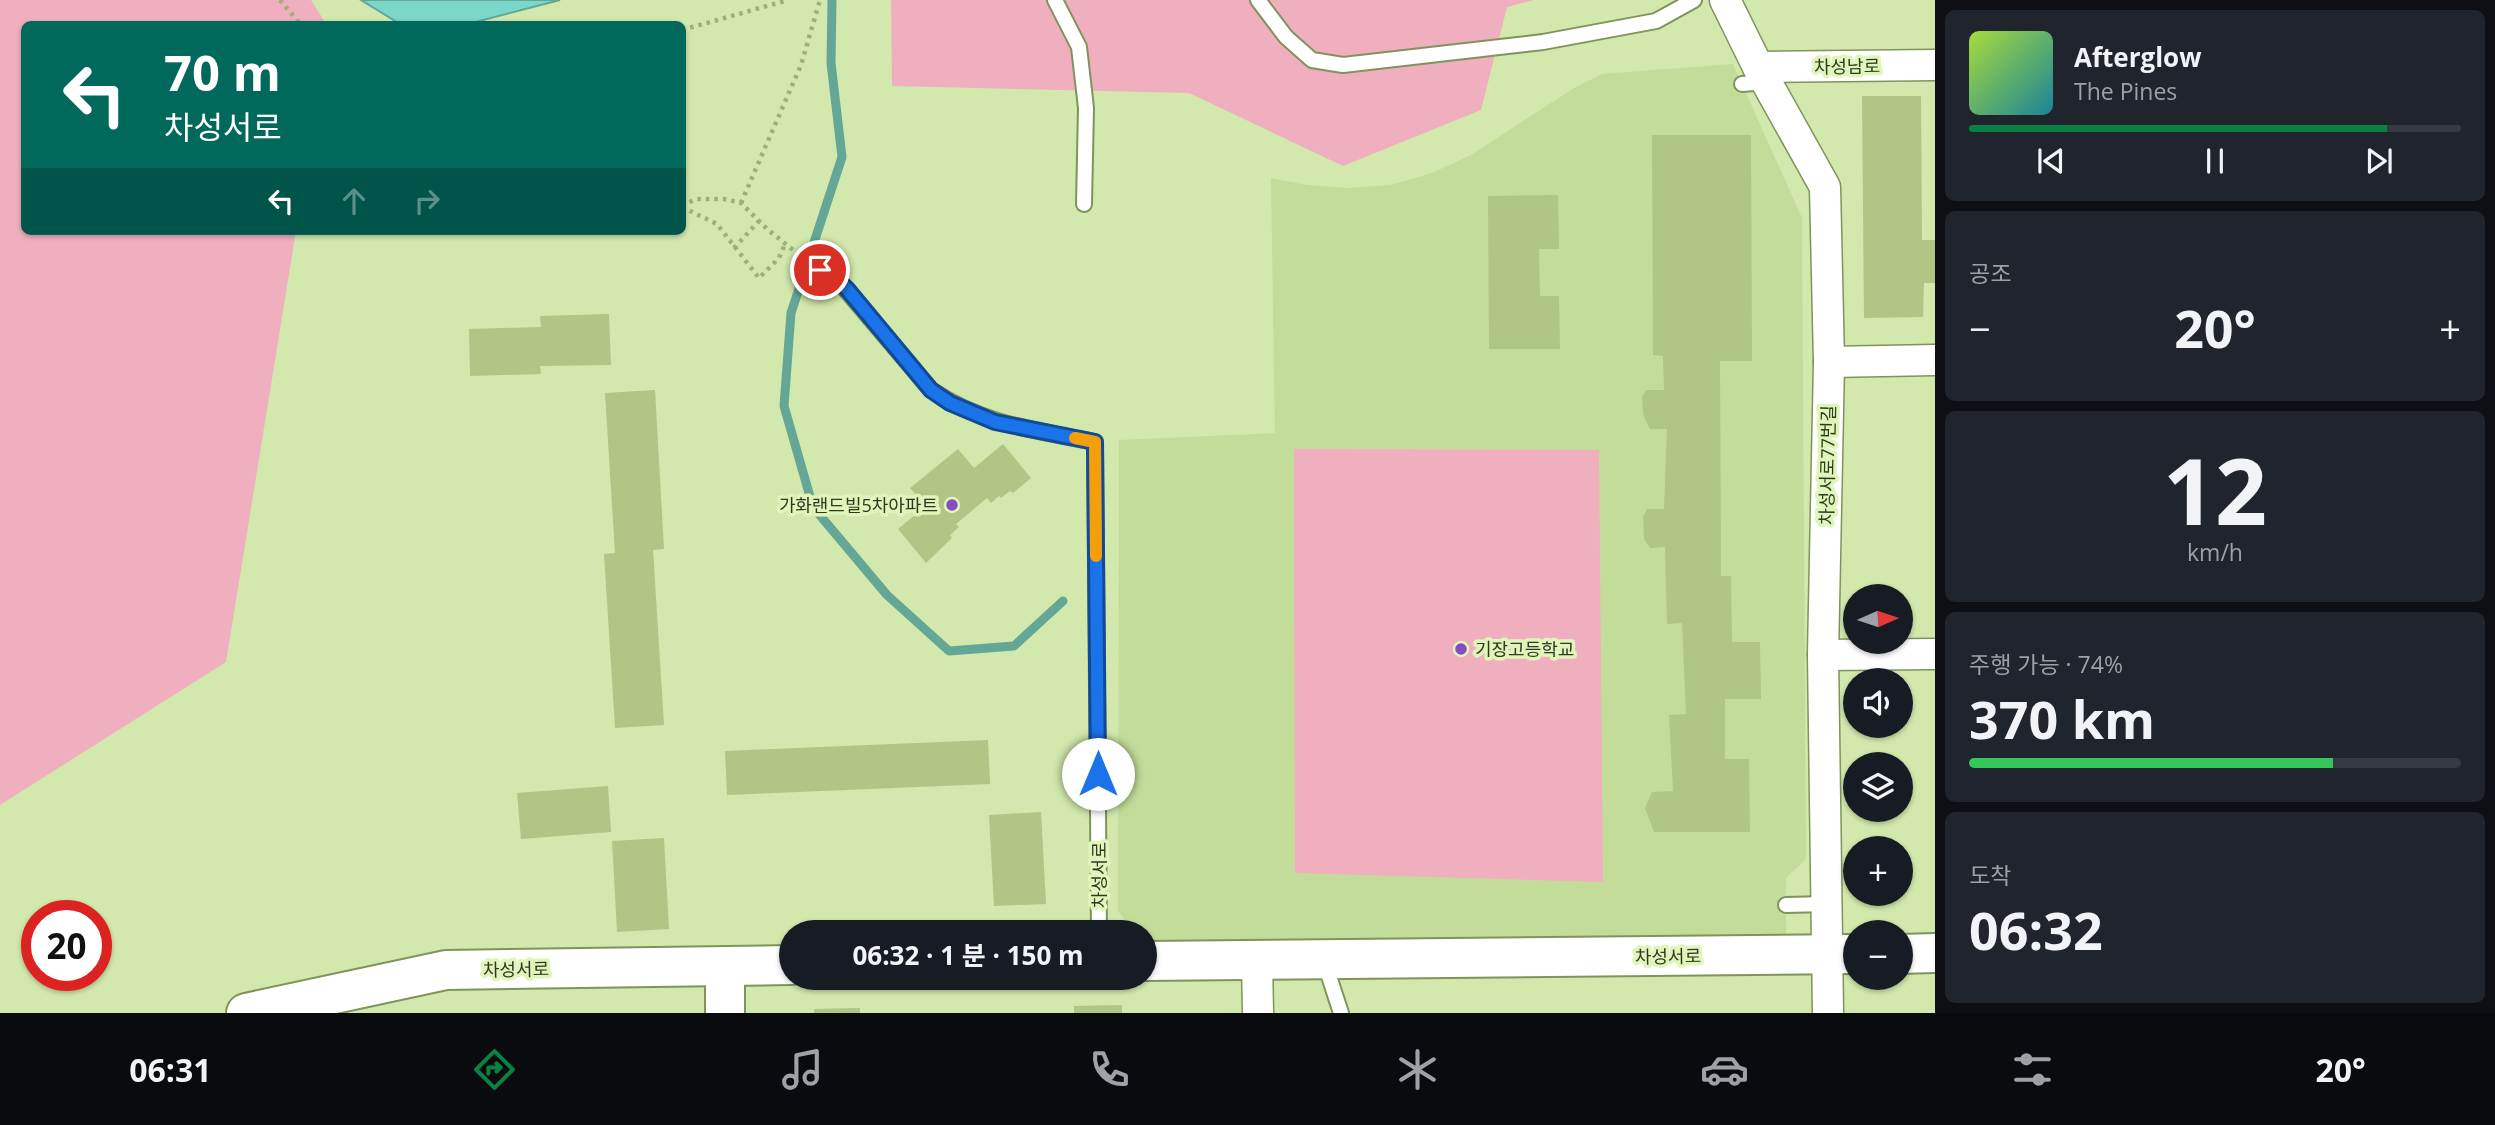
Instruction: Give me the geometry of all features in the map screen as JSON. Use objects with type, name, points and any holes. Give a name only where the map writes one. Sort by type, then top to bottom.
[{"type":"street","name":"차성서로77번길","points":[[1725,0],[1755,78],[1825,187],[1829,362],[1823,655],[1826,904],[1841,954],[1828,1013]]},
{"type":"street","name":"차성남로","points":[[1755,78],[1935,65]]},
{"type":"street","points":[[1829,362],[1935,360]]},
{"type":"street","points":[[1823,655],[1935,654]]},
{"type":"street","points":[[1913,954],[1935,953]]},
{"type":"street","name":"차성서로","points":[[1157,961],[1841,954]]},
{"type":"street","points":[[1257,961],[1258,1013]]},
{"type":"street","name":"차성서로","points":[[246,1013],[446,970],[779,965]]},
{"type":"street","points":[[725,966],[725,1013]]},
{"type":"lane","points":[[1055,0],[1079,47],[1086,108],[1084,204]]},
{"type":"lane","points":[[1258,0],[1286,37],[1312,60],[1343,65],[1543,42],[1619,28],[1656,21],[1694,0]]},
{"type":"lane","name":"차성서로","points":[[820,270],[841,283],[931,390],[950,403],[995,422],[1095,442],[1099,920]]},
{"type":"lane","points":[[1786,905],[1826,904]]},
{"type":"lane","points":[[1323,961],[1341,1013]]},
{"type":"path","points":[[280,0],[298,21]]},
{"type":"path","points":[[686,29],[788,0]]},
{"type":"path","points":[[741,202],[801,65],[820,0]]},
{"type":"path","points":[[686,204],[696,199],[724,198],[741,202],[794,252]]},
{"type":"path","points":[[686,208],[717,224],[759,278],[779,258],[785,244]]},
{"type":"path","points":[[734,248],[759,221]]},
{"type":"shaded area","points":[[0,0],[311,0],[324,21],[21,21],[21,235],[295,235],[226,662],[0,805]]},
{"type":"shaded area","points":[[891,0],[1534,0],[1507,7],[1481,110],[1343,166],[1189,93],[892,86]]},
{"type":"shaded area","name":"기장고등학교","points":[[1733,64],[1802,218],[1806,859],[1786,878],[1786,938],[1157,943],[1157,920],[1125,920],[1118,911],[1119,440],[1275,433],[1271,178],[1306,185],[1348,188],[1391,185],[1432,173],[1471,155],[1574,88],[1602,74]]},
{"type":"shaded area","points":[[1294,449],[1599,450],[1603,882],[1295,873]]},
{"type":"water","points":[[361,0],[560,0],[480,21],[395,21]]},
{"type":"building","points":[[1862,96],[1921,96],[1922,240],[1935,240],[1935,283],[1924,283],[1923,317],[1864,318]]},
{"type":"building","points":[[1652,135],[1751,135],[1752,361],[1720,361],[1721,576],[1731,576],[1732,642],[1760,642],[1761,699],[1725,699],[1725,759],[1749,759],[1750,832],[1654,832],[1645,808],[1652,792],[1673,791],[1669,715],[1686,714],[1682,623],[1667,624],[1665,547],[1650,548],[1644,539],[1643,517],[1647,509],[1664,509],[1667,429],[1650,429],[1643,414],[1642,397],[1646,390],[1664,390],[1663,356],[1653,355]]},
{"type":"building","points":[[1558,195],[1559,249],[1539,249],[1540,296],[1559,296],[1560,349],[1489,349],[1488,196]]},
{"type":"building","points":[[609,314],[611,365],[540,366],[541,374],[470,376],[469,329],[541,327],[540,316]]},
{"type":"building","points":[[655,390],[664,549],[653,550],[664,725],[615,728],[604,554],[615,553],[605,393]]},
{"type":"building","name":"가화랜드빌5차아파트","points":[[1003,444],[1031,478],[1013,493],[1010,491],[1001,498],[999,496],[991,503],[987,498],[956,524],[959,527],[950,535],[952,538],[926,563],[898,529],[926,506],[910,488],[958,449],[974,468]]},
{"type":"building","points":[[988,740],[990,784],[727,795],[725,751]]},
{"type":"building","points":[[608,786],[611,832],[521,839],[517,793]]},
{"type":"building","points":[[1041,812],[1046,904],[994,906],[989,815]]},
{"type":"building","points":[[664,838],[669,929],[617,932],[612,841]]},
{"type":"building","points":[[1122,1005],[1122,1013],[1074,1013],[1074,1006]]},
{"type":"building","points":[[860,1008],[860,1013],[814,1013],[814,1009]]},
{"type":"waterway","points":[[832,0],[831,63],[842,157],[791,313],[784,406],[813,507],[887,595],[949,651],[1014,646],[1063,601]]},
{"type":"slow traffic","points":[[1075,438],[1095,442],[1096,556]]},
{"type":"place","name":"가화랜드빌5차아파트","points":[[952,505]]},
{"type":"place","name":"기장고등학교","points":[[1461,649]]},
{"type":"route","points":[[820,270],[835,277],[847,289],[931,390],[950,403],[995,422],[1095,442],[1098,774]]}]
